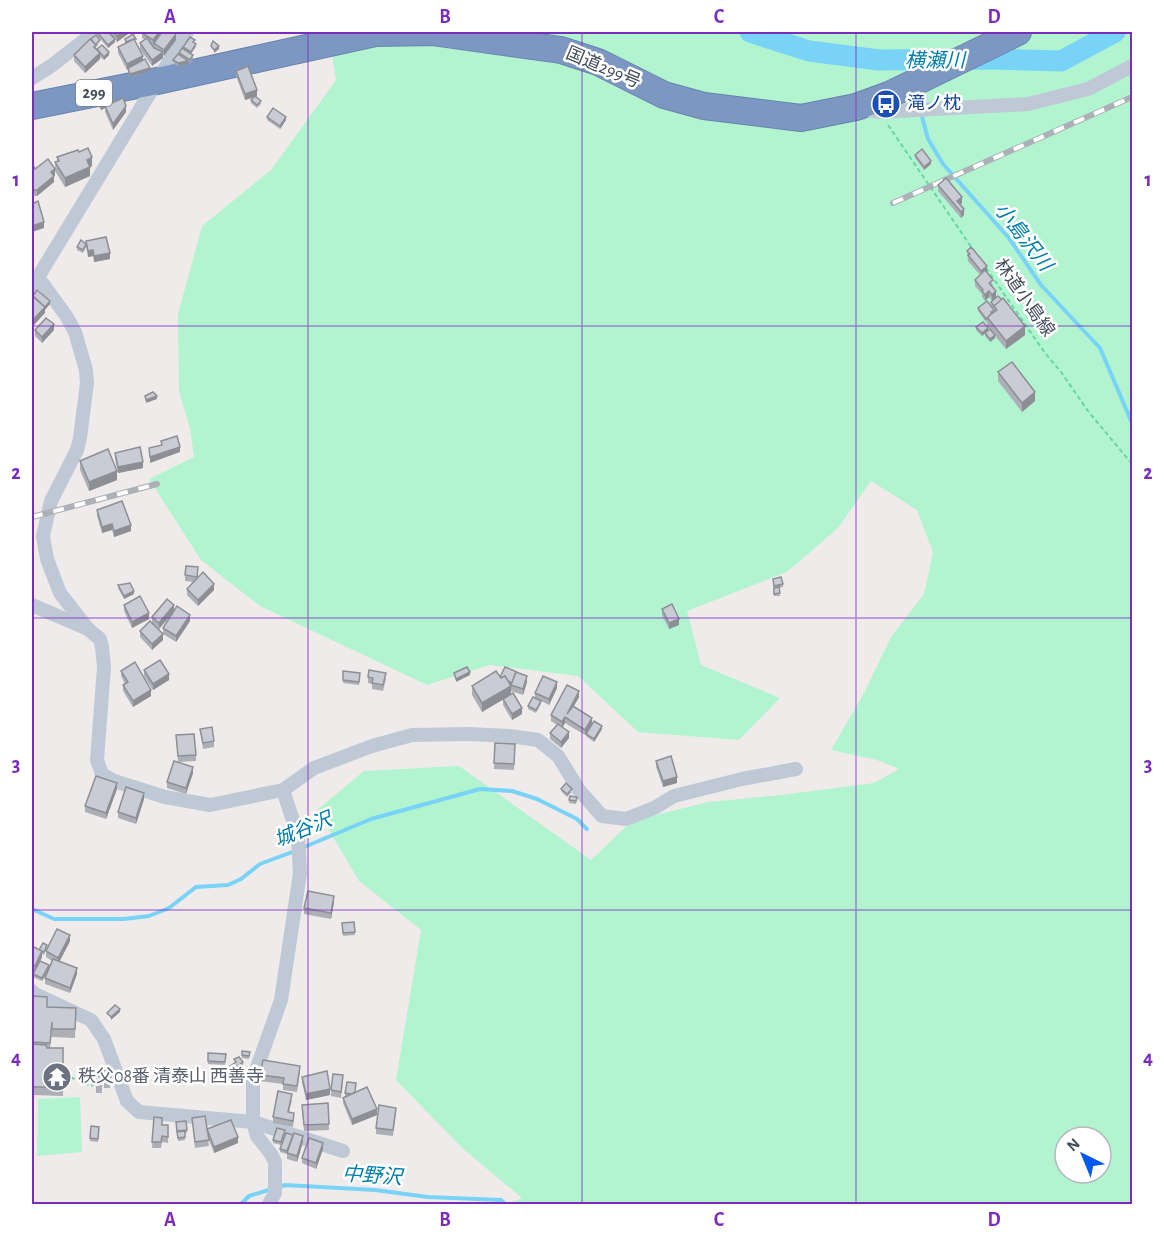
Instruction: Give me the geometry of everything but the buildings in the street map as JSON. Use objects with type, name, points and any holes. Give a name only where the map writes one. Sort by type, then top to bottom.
[{"type":"highway","name":"国道299号","points":[[32,106],[375,33],[432,32],[561,50],[598,62],[664,95],[704,106],[801,118],[882,106],[1018,32]]},
{"type":"street","points":[[32,78],[95,32]]},
{"type":"street","points":[[187,32],[35,282],[67,317],[75,332],[86,370],[87,383],[77,450],[51,501],[43,536],[47,559],[60,592],[88,629],[100,639],[105,657],[97,760],[102,774],[114,781],[165,797],[210,805],[284,792],[314,768],[372,746],[412,735],[470,734],[538,740],[558,756],[579,790],[602,816],[626,819],[654,808],[674,796],[742,779],[796,769]]},
{"type":"street","points":[[882,106],[933,110],[1028,104],[1088,89],[1132,66]]},
{"type":"street","points":[[32,604],[88,629]]},
{"type":"street","points":[[272,1199],[276,1175],[275,1162],[257,1136],[253,1122],[253,1078],[281,1000],[300,873],[298,836],[284,792]]},
{"type":"street","points":[[32,991],[91,1020],[104,1038],[127,1101],[139,1112],[253,1122],[343,1151]]},
{"type":"path","name":"林道小島線","points":[[882,106],[979,257]]},
{"type":"path","name":"林道小島線","points":[[985,267],[1088,411],[1132,464]]},
{"type":"path","points":[[63,1077],[70,1077],[91,1086],[97,1083],[104,1085]]},
{"type":"green space","points":[[328,32],[1132,32],[1132,1204],[508,1204],[522,1198],[462,1148],[396,1080],[421,930],[359,881],[317,810],[364,771],[459,766],[591,860],[632,821],[708,802],[874,783],[899,769],[877,760],[831,750],[864,693],[891,637],[924,594],[933,552],[917,510],[871,481],[838,528],[787,572],[687,611],[701,665],[780,698],[739,740],[638,732],[578,676],[490,665],[427,685],[260,606],[201,560],[149,479],[194,457],[190,429],[179,391],[178,314],[202,226],[271,170],[336,80]]},
{"type":"green space","points":[[80,1097],[82,1152],[37,1156],[38,1099]]},
{"type":"waterway","name":"横瀬川","points":[[750,32],[809,51],[879,60],[1061,61],[1115,32]]},
{"type":"waterway","name":"小島沢川","points":[[907,61],[910,74]]},
{"type":"waterway","name":"小島沢川","points":[[921,113],[928,139],[943,164],[1009,238],[1041,285],[1100,348],[1132,423]]},
{"type":"waterway","name":"城谷沢","points":[[302,848],[371,819],[480,789],[512,791],[537,799],[577,819],[587,829]]},
{"type":"waterway","name":"城谷沢","points":[[32,909],[54,919],[124,919],[149,916],[169,908],[196,887],[228,885],[241,879],[260,864],[295,851]]},
{"type":"waterway","name":"中野沢","points":[[241,1204],[249,1196],[285,1185],[375,1190],[428,1197],[501,1200],[505,1204]]},
{"type":"railway","points":[[893,203],[1132,97]]},
{"type":"railway","points":[[32,517],[157,484]]},
{"type":"place","name":"滝ノ枕","points":[[886,104]]},
{"type":"place","name":"秩父08番 清泰山 西善寺","points":[[57,1077]]}]
